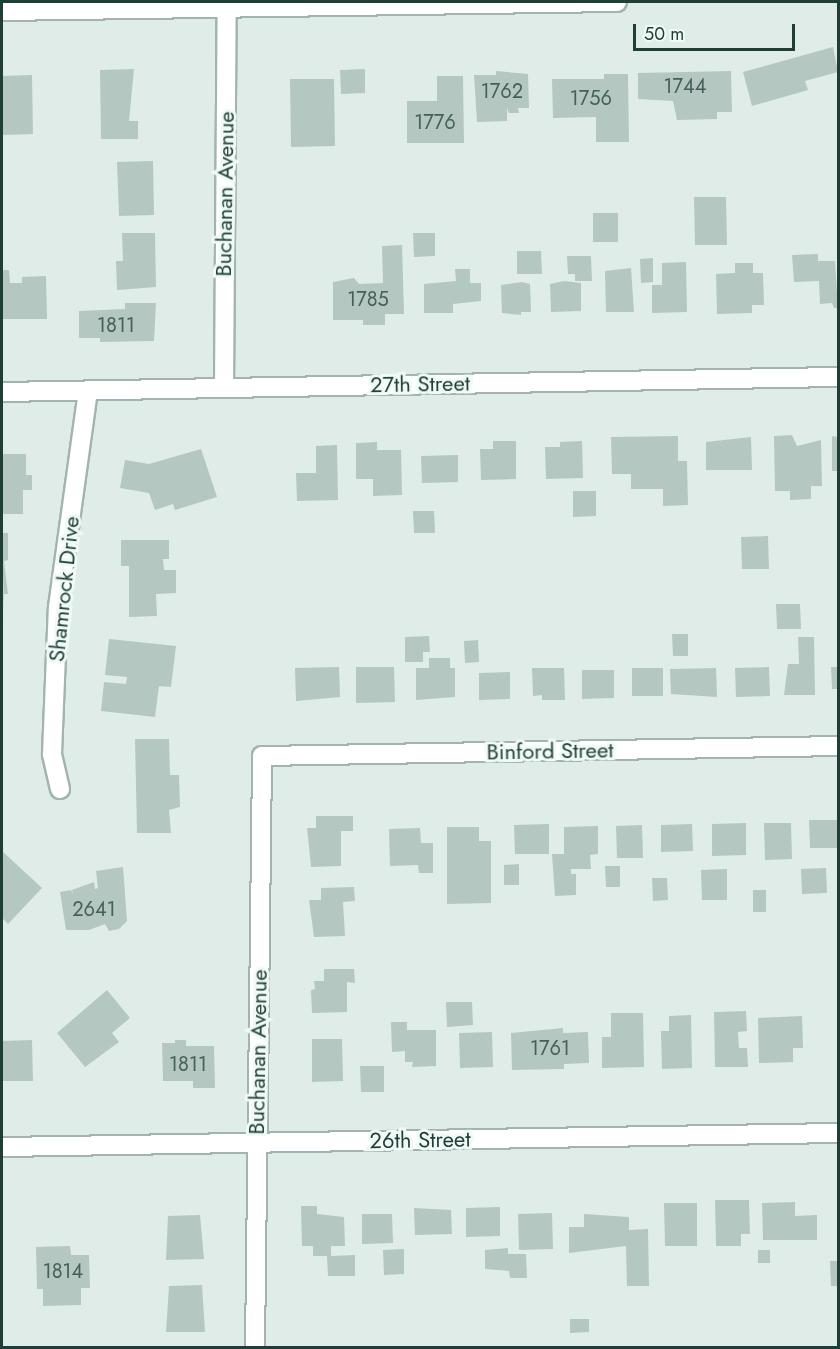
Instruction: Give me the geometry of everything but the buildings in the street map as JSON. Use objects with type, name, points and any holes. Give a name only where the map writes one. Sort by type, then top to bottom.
[{"type":"street","points":[[2,11],[227,4],[617,2]]},
{"type":"street","name":"Buchanan Avenue","points":[[224,387],[227,4]]},
{"type":"street","name":"27th Street","points":[[2,392],[838,377]]},
{"type":"street","name":"Shamrock Drive","points":[[60,789],[52,754],[58,607],[88,390]]},
{"type":"street","name":"Binford Street","points":[[262,756],[838,746]]},
{"type":"street","name":"Buchanan Avenue","points":[[255,1347],[262,756]]},
{"type":"street","name":"26th Street","points":[[2,1147],[838,1133]]}]
